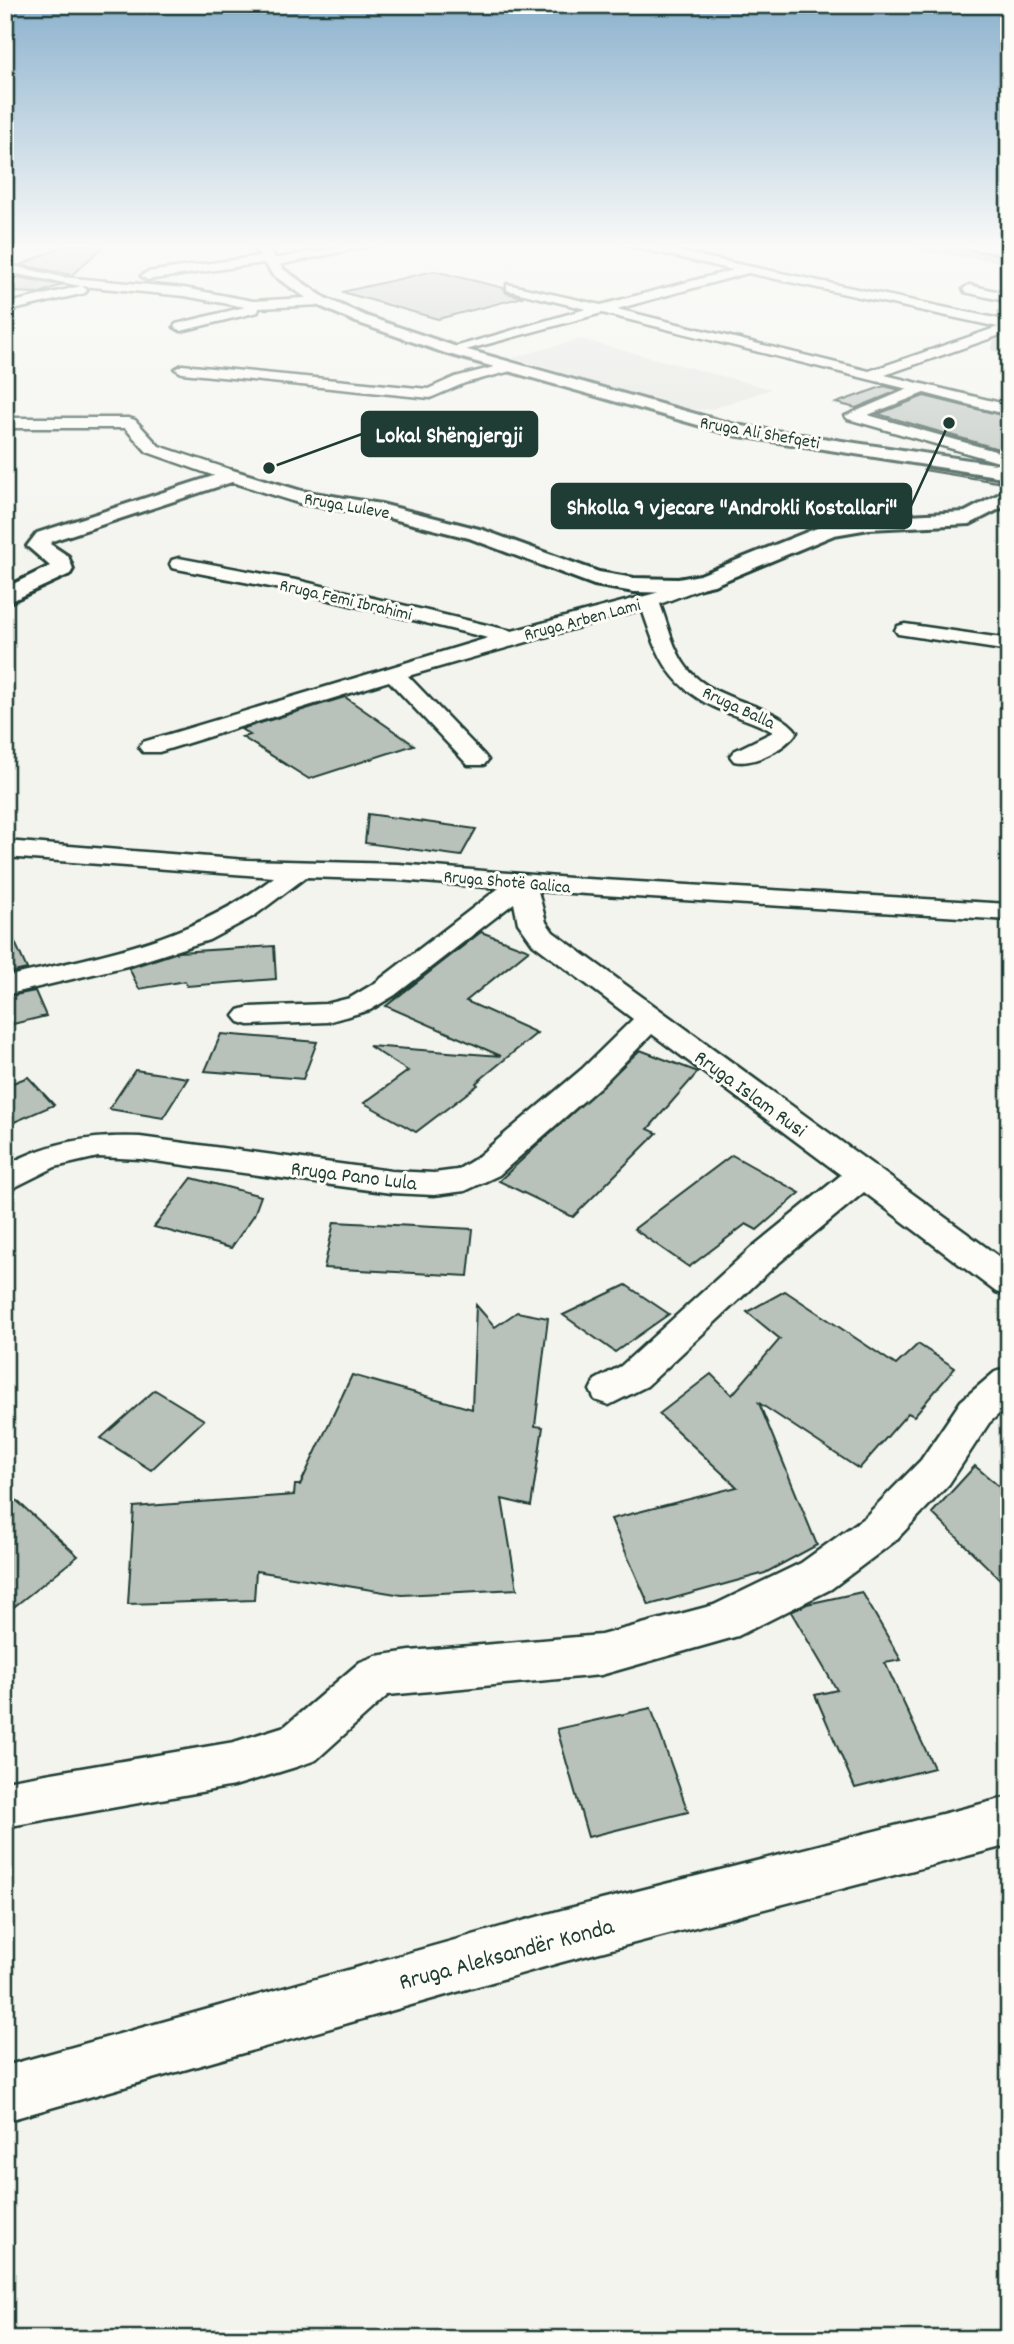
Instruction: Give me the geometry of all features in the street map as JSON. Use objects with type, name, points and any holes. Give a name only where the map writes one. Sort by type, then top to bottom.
[{"type":"main road","name":"Rruga Ali Shefqeti","points":[[463,353],[733,429],[1009,472]]},
{"type":"main road","name":"Rruga Luleve","points":[[232,476],[299,497],[381,510],[476,534],[577,572],[615,583],[657,587],[701,582]]},
{"type":"main road","points":[[5,597],[62,569],[60,561],[38,546],[38,542],[44,537],[232,476]]},
{"type":"main road","name":"Rruga Arben Lami","points":[[701,582],[829,530],[869,523],[970,518],[1009,495]]},
{"type":"street","points":[[778,353],[1009,410]]},
{"type":"street","points":[[869,376],[934,353]]},
{"type":"street","points":[[182,369],[315,385],[430,394],[460,380],[510,367]]},
{"type":"street","points":[[922,389],[853,416],[1009,460]]},
{"type":"street","name":"Rruga Luleve","points":[[5,423],[129,423],[153,449],[232,476]]},
{"type":"street","name":"Rruga Femi Ibrahimi","points":[[179,564],[300,587],[512,637]]},
{"type":"street","name":"Rruga Arben Lami","points":[[151,747],[392,672],[649,601],[701,582]]},
{"type":"street","name":"Rruga Balla","points":[[649,601],[673,662],[686,680],[706,694],[780,726],[786,732],[780,740],[742,756]]},
{"type":"street","points":[[905,630],[1009,645]]},
{"type":"street","points":[[392,672],[476,760]]},
{"type":"street","name":"Rruga Shotë Galica","points":[[5,849],[299,870],[398,872],[523,883],[1009,912]]},
{"type":"street","points":[[5,986],[142,954],[185,940],[228,920],[299,870]]},
{"type":"street","points":[[250,1016],[327,1013],[360,1004],[385,989],[523,883]]},
{"type":"street","name":"Rruga Islam Rusi","points":[[523,883],[532,923],[543,938],[863,1175],[1005,1270]]},
{"type":"street","name":"Rruga Pano Lula","points":[[5,1181],[45,1158],[98,1146],[140,1147],[391,1182],[434,1184],[465,1180],[487,1167],[593,1076],[650,1019]]},
{"type":"street","points":[[609,1390],[634,1376],[763,1257],[863,1175]]},
{"type":"street","points":[[5,1804],[234,1764],[299,1744],[376,1677],[410,1671],[601,1655],[722,1622],[816,1576],[880,1529],[935,1472],[975,1412],[1009,1382]]},
{"type":"street","name":"Rruga Aleksandër Konda","points":[[5,2094],[562,1936],[1009,1821]]},
{"type":"shaded area","points":[[529,353],[635,353],[771,389],[711,409],[689,410],[512,358]]},
{"type":"shaded area","points":[[924,394],[1009,416],[1009,454],[864,416]]},
{"type":"building","points":[[884,386],[900,390],[856,408],[836,403]]},
{"type":"building","points":[[924,396],[1009,417],[1009,452],[878,414]]},
{"type":"building","points":[[926,468],[1009,481],[1009,484],[924,470]]},
{"type":"building","points":[[345,697],[414,745],[309,779],[242,737],[250,735],[241,729]]},
{"type":"building","points":[[368,814],[476,829],[461,856],[365,843]]},
{"type":"building","points":[[5,920],[27,969],[5,974]]},
{"type":"building","points":[[481,932],[529,950],[466,1001],[537,1033],[476,1083],[478,1085],[416,1132],[364,1103],[408,1071],[369,1046],[501,1056],[386,1006]]},
{"type":"building","points":[[274,946],[276,979],[187,986],[185,981],[139,989],[129,968],[178,952]]},
{"type":"building","points":[[35,991],[46,1016],[5,1026],[5,997]]},
{"type":"building","points":[[221,1034],[317,1042],[303,1079],[205,1071]]},
{"type":"building","points":[[640,1050],[698,1072],[648,1129],[657,1133],[573,1217],[499,1181]]},
{"type":"building","points":[[135,1070],[188,1078],[163,1118],[109,1109]]},
{"type":"building","points":[[28,1077],[54,1105],[5,1126],[5,1086]]},
{"type":"building","points":[[732,1155],[800,1193],[757,1230],[746,1224],[689,1267],[634,1229]]},
{"type":"building","points":[[192,1178],[261,1196],[254,1215],[231,1248],[154,1227]]},
{"type":"building","points":[[334,1222],[473,1229],[468,1276],[324,1268]]},
{"type":"building","points":[[626,1285],[669,1314],[615,1352],[563,1315]]},
{"type":"building","points":[[785,1291],[896,1365],[918,1344],[955,1368],[914,1416],[908,1413],[859,1469],[759,1403],[817,1545],[765,1573],[649,1605],[611,1519],[737,1487],[659,1414],[711,1374],[732,1395],[780,1339],[747,1312]]},
{"type":"building","points":[[476,1305],[495,1327],[517,1312],[548,1318],[535,1426],[543,1427],[531,1506],[502,1499],[517,1589],[402,1595],[256,1571],[254,1600],[128,1604],[134,1507],[294,1495],[295,1485],[300,1485],[352,1375],[472,1409]]},
{"type":"building","points":[[155,1390],[204,1420],[151,1470],[101,1438]]},
{"type":"building","points":[[975,1466],[1009,1495],[1009,1588],[932,1513]]},
{"type":"building","points":[[5,1490],[78,1556],[5,1614]]},
{"type":"building","points":[[862,1592],[901,1660],[885,1663],[934,1768],[855,1788],[815,1695],[837,1690],[791,1612],[807,1604]]},
{"type":"building","points":[[651,1708],[688,1812],[588,1837],[557,1729]]},
{"type":"place","name":"Shkolla 9 vjecare \"Androkli Kostallari\"","points":[[949,423]]},
{"type":"place","name":"Lokal Shëngjergji","points":[[269,468]]}]
